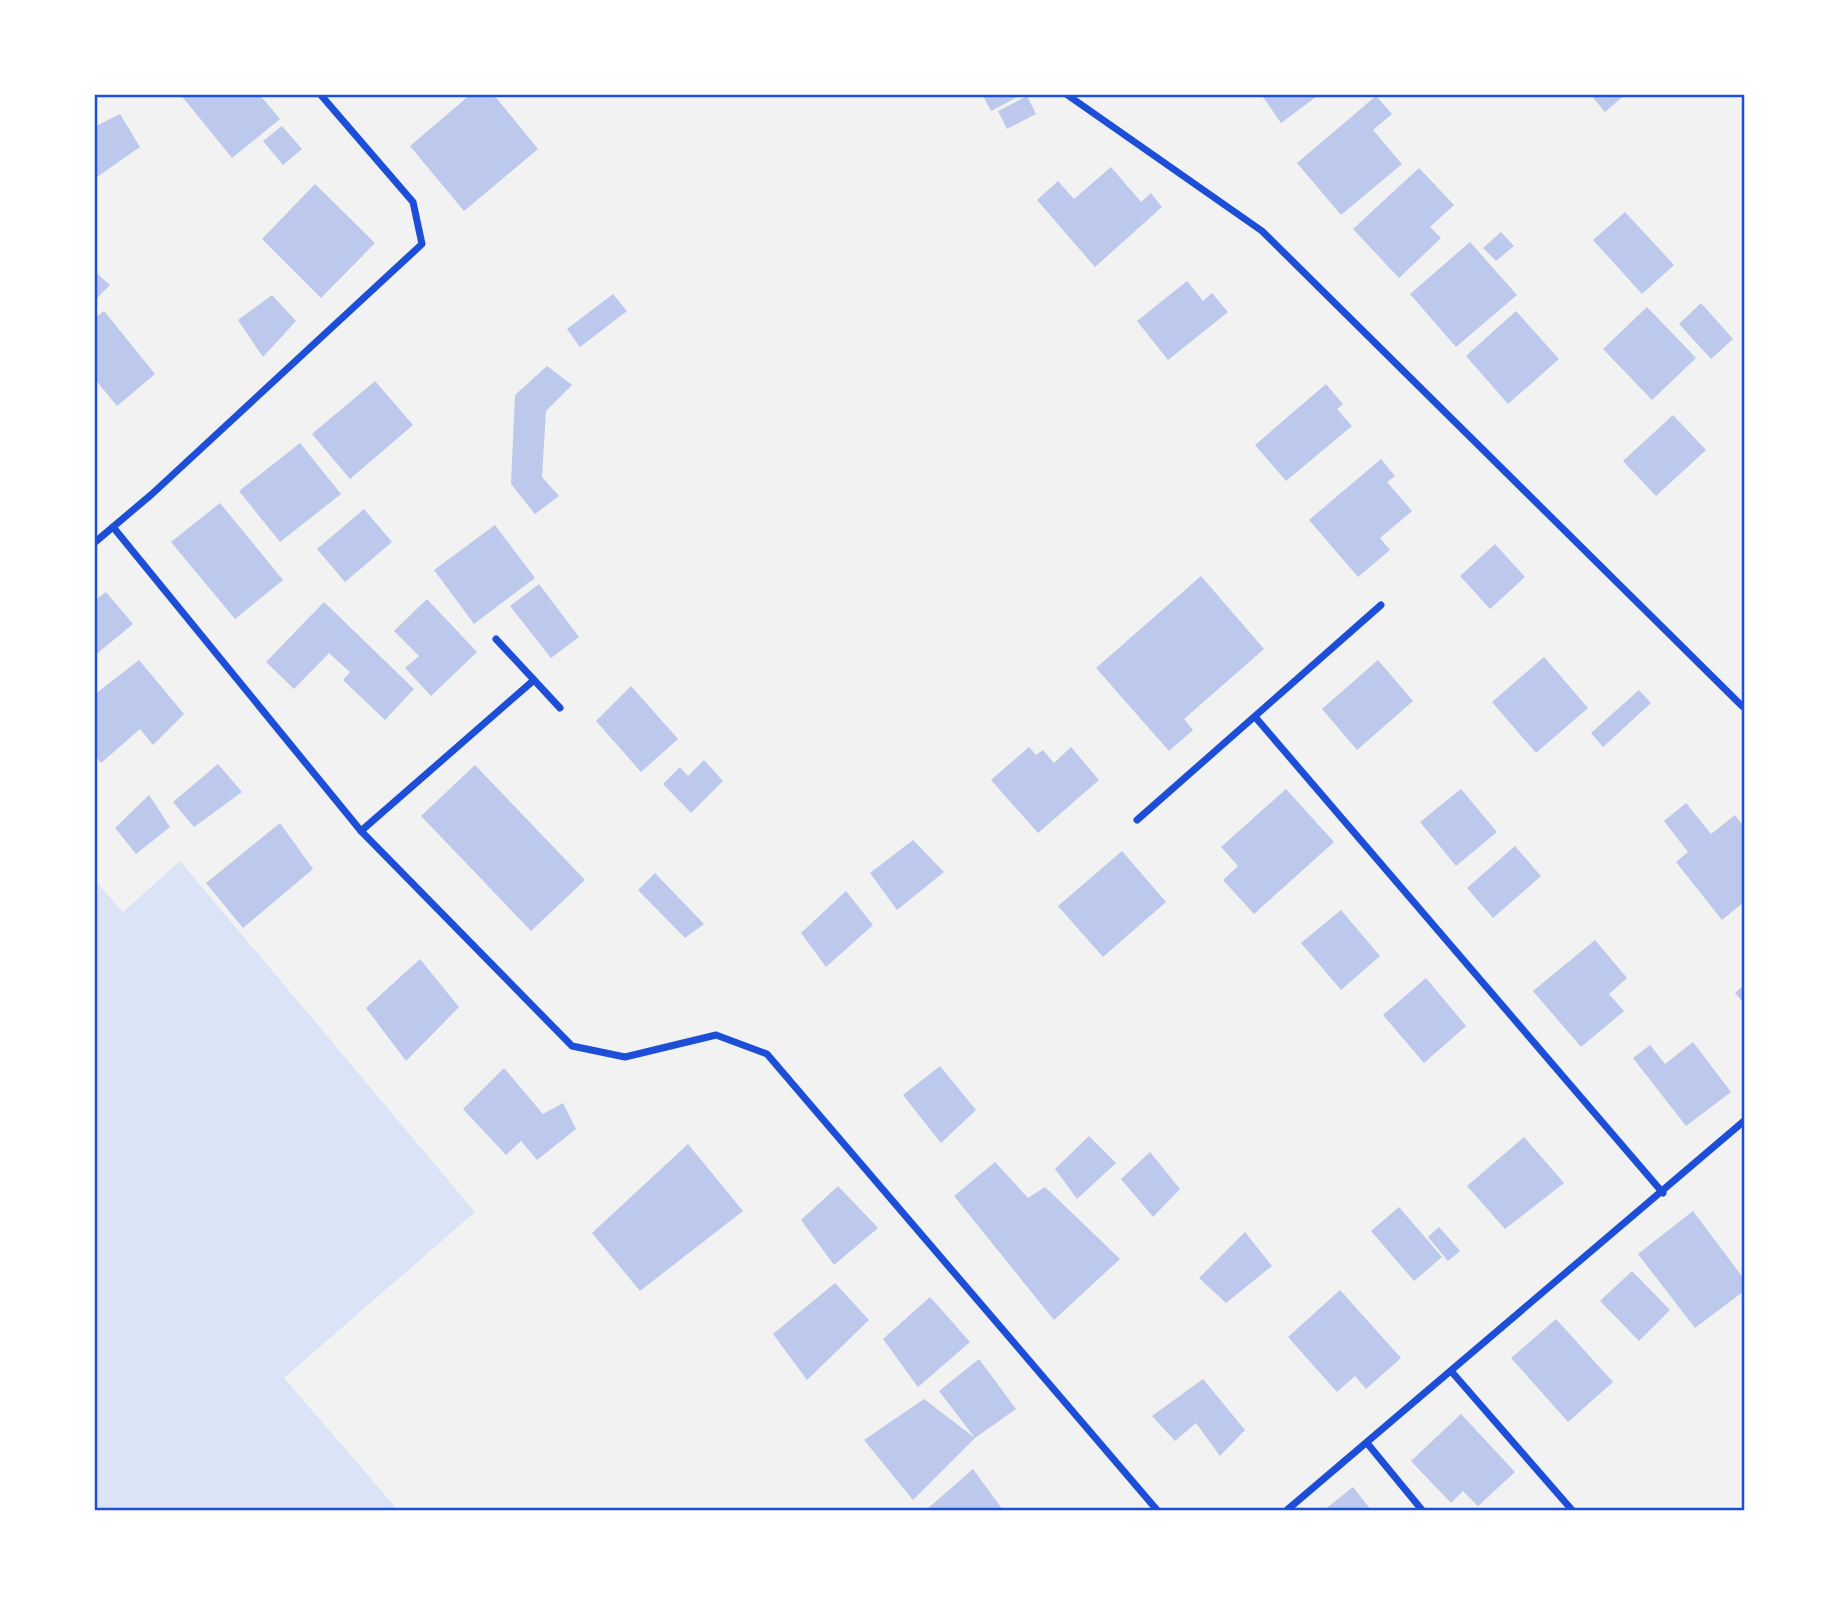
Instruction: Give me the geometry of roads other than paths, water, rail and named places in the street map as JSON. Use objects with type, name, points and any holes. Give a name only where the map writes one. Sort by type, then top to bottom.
[{"type":"street","points":[[94,543],[422,244],[413,202],[320,94]]},
{"type":"street","points":[[1066,94],[1262,231],[1742,706]]},
{"type":"street","points":[[113,527],[361,831],[572,1046],[625,1057],[716,1035],[767,1054],[1157,1510]]},
{"type":"street","points":[[1136,820],[1256,718],[1381,605]]},
{"type":"street","points":[[496,639],[560,708]]},
{"type":"street","points":[[361,831],[534,680]]},
{"type":"street","points":[[1256,718],[1663,1193]]},
{"type":"street","points":[[1287,1510],[1745,1121]]},
{"type":"street","points":[[1451,1371],[1572,1510]]},
{"type":"street","points":[[1367,1443],[1422,1510]]}]
